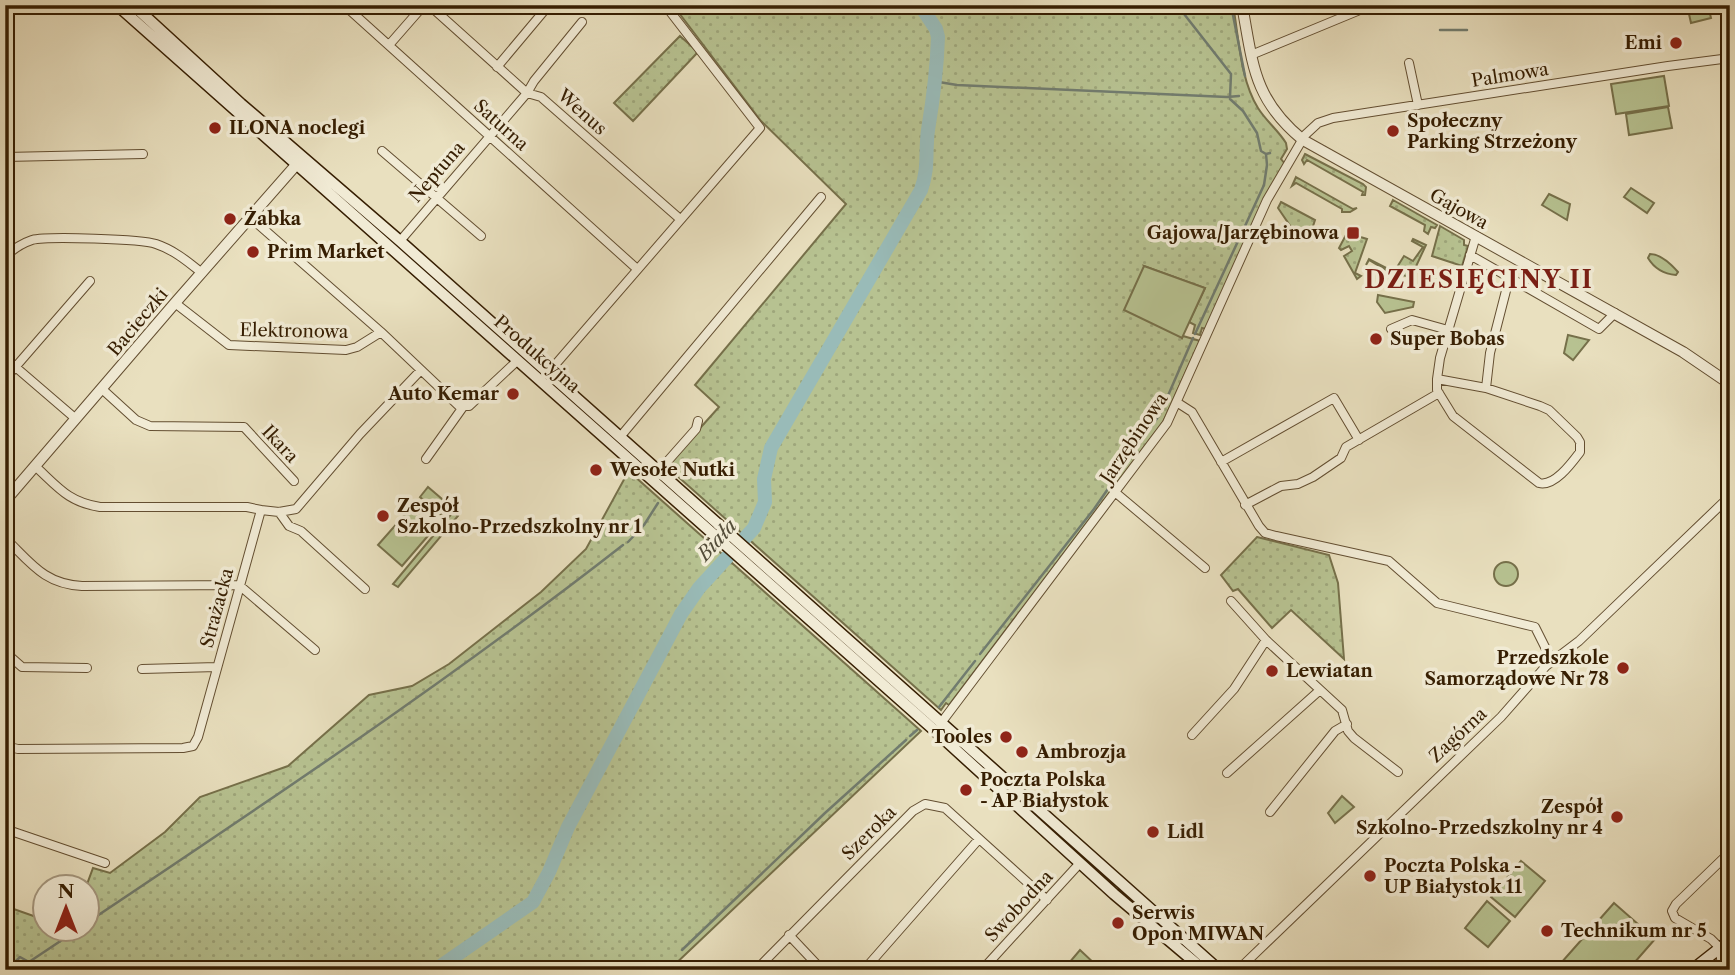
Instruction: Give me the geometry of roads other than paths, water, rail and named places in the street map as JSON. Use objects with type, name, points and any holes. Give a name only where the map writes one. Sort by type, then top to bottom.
[{"type":"main road","name":"Produkcyjna","points":[[117,5],[300,161],[518,360],[730,542],[937,726]]},
{"type":"main road","name":"Produkcyjna","points":[[133,5],[300,161]]},
{"type":"main road","name":"Produkcyjna","points":[[396,246],[548,373],[658,472],[730,542]]},
{"type":"main road","points":[[937,726],[1087,852],[1219,970]]},
{"type":"main road","points":[[937,726],[1080,863],[1204,970]]},
{"type":"main road","points":[[1080,863],[1087,852]]},
{"type":"main road","points":[[1692,970],[1730,940]]},
{"type":"street","name":"Saturna","points":[[344,5],[636,268]]},
{"type":"street","points":[[389,45],[426,5]]},
{"type":"street","name":"Wenus","points":[[426,5],[527,93],[541,97],[680,219]]},
{"type":"street","points":[[497,66],[549,5]]},
{"type":"street","points":[[548,373],[636,268],[760,128],[665,5]]},
{"type":"street","name":"Gajowa","points":[[1242,5],[1256,76],[1266,101],[1283,123],[1303,140],[1615,313],[1688,355],[1730,384]]},
{"type":"street","points":[[1251,55],[1371,5]]},
{"type":"street","name":"Neptuna","points":[[396,246],[527,93],[582,22]]},
{"type":"street","name":"Palmowa","points":[[1303,140],[1321,121],[1677,64],[1730,58]]},
{"type":"street","points":[[1409,63],[1418,105]]},
{"type":"street","name":"Jarzębinowa","points":[[937,726],[1167,423],[1263,209],[1303,140]]},
{"type":"street","points":[[382,151],[481,236]]},
{"type":"street","points":[[5,157],[143,154]]},
{"type":"street","name":"Bacieczki","points":[[5,501],[300,161]]},
{"type":"street","points":[[620,437],[821,197]]},
{"type":"street","points":[[251,218],[463,407],[469,406],[481,396],[518,360]]},
{"type":"street","points":[[1437,379],[1486,388],[1545,408],[1577,437],[1580,452],[1552,482],[1545,485],[1539,483],[1452,416],[1439,393],[1437,379],[1448,330],[1476,236]]},
{"type":"street","points":[[5,257],[33,240],[153,242],[172,250],[202,273]]},
{"type":"street","points":[[1470,256],[1599,329],[1615,313]]},
{"type":"street","points":[[1486,388],[1490,353],[1509,279]]},
{"type":"street","points":[[5,379],[90,281]]},
{"type":"street","name":"Elektronowa","points":[[175,303],[229,345],[346,350],[357,347],[381,332]]},
{"type":"street","points":[[1391,329],[1412,320],[1448,330]]},
{"type":"street","points":[[5,358],[76,419]]},
{"type":"street","points":[[35,466],[72,499],[86,505],[247,507],[279,512],[296,509],[360,433],[421,370]]},
{"type":"street","name":"Ikara","points":[[102,389],[136,420],[150,426],[244,427],[294,481]]},
{"type":"street","points":[[1245,505],[1281,486],[1298,484],[1335,464],[1346,447],[1439,393]]},
{"type":"street","points":[[1221,462],[1335,398],[1359,440]]},
{"type":"street","points":[[1178,403],[1192,412],[1261,529],[1270,535],[1389,561],[1437,603],[1533,626],[1552,661]]},
{"type":"street","points":[[426,460],[463,407]]},
{"type":"street","points":[[658,472],[696,429],[698,421]]},
{"type":"street","points":[[1116,493],[1205,568]]},
{"type":"street","name":"Zagórna","points":[[1238,970],[1501,716],[1552,661],[1579,641],[1730,496]]},
{"type":"street","name":"Strażacka","points":[[5,746],[18,749],[101,749],[192,746],[198,737],[261,510]]},
{"type":"street","points":[[279,512],[289,526],[300,531],[365,589]]},
{"type":"street","points":[[5,538],[49,579],[60,584],[239,585],[315,650]]},
{"type":"street","points":[[1231,601],[1266,640],[1342,710],[1348,731],[1354,738],[1398,772]]},
{"type":"street","points":[[1192,735],[1234,689],[1266,640]]},
{"type":"street","points":[[5,652],[22,667],[87,668]]},
{"type":"street","points":[[142,669],[217,667]]},
{"type":"street","points":[[1227,773],[1320,690]]},
{"type":"street","points":[[1270,812],[1335,731],[1346,724]]},
{"type":"street","name":"Szeroka","points":[[756,970],[913,811],[925,804],[945,808],[1047,900]]},
{"type":"street","points":[[5,828],[105,863]]},
{"type":"street","points":[[864,970],[979,839]]},
{"type":"street","points":[[1723,964],[1719,947],[1711,939],[1675,918],[1672,911],[1730,852]]},
{"type":"street","name":"Swobodna","points":[[982,970],[1080,863]]},
{"type":"street","points":[[789,935],[822,970]]},
{"type":"waterway","name":"Biała","points":[[435,970],[533,902],[568,827],[681,614],[699,588],[754,528],[765,502],[764,479],[771,448],[921,190],[926,167],[938,37],[936,29],[920,5]]},
{"type":"waterway","points":[[1177,5],[1231,74],[1230,97]]},
{"type":"waterway","points":[[1231,5],[1245,76]]},
{"type":"waterway","points":[[1440,30],[1467,30]]},
{"type":"waterway","points":[[933,81],[957,85],[1239,96]]},
{"type":"waterway","points":[[1230,99],[1243,111],[1257,133],[1261,151],[1270,153]]},
{"type":"waterway","points":[[1195,334],[1264,185],[1266,154]]},
{"type":"waterway","points":[[980,654],[1094,509],[1160,414],[1193,338]]},
{"type":"waterway","points":[[628,542],[644,525],[658,503]]},
{"type":"waterway","points":[[102,913],[425,692],[623,545]]},
{"type":"waterway","points":[[939,707],[975,661]]},
{"type":"waterway","points":[[910,736],[917,730]]},
{"type":"waterway","points":[[682,950],[825,813],[906,740]]},
{"type":"waterway","points":[[7,970],[20,957],[29,962],[56,944]]},
{"type":"place","name":"Emi","points":[[1676,43]]},
{"type":"place","name":"ILONA noclegi","points":[[215,128]]},
{"type":"place","name":"Społeczny Parking Strzeżony","points":[[1393,131]]},
{"type":"place","name":"Żabka","points":[[230,219]]},
{"type":"place","name":"Gajowa/Jarzębinowa","points":[[1353,233]]},
{"type":"place","name":"Prim Market","points":[[253,252]]},
{"type":"place","name":"Super Bobas","points":[[1376,339]]},
{"type":"place","name":"Auto Kemar","points":[[513,394]]},
{"type":"place","name":"Wesołe Nutki","points":[[596,470]]},
{"type":"place","name":"Zespół Szkolno-Przedszkolny nr 1","points":[[383,516]]},
{"type":"place","name":"Przedszkole Samorządowe Nr 78","points":[[1623,668]]},
{"type":"place","name":"Lewiatan","points":[[1272,671]]},
{"type":"place","name":"Tooles","points":[[1006,737]]},
{"type":"place","name":"Ambrozja","points":[[1022,752]]},
{"type":"place","name":"Poczta Polska - AP Białystok","points":[[966,790]]},
{"type":"place","name":"Zespół Szkolno-Przedszkolny nr 4","points":[[1617,817]]},
{"type":"place","name":"Lidl","points":[[1153,832]]},
{"type":"place","name":"Poczta Polska - UP Białystok 11","points":[[1370,876]]},
{"type":"place","name":"Serwis Opon MIWAN","points":[[1118,923]]},
{"type":"place","name":"Technikum nr 5","points":[[1547,931]]},
{"type":"district","name":"DZIESIĘCINY II","points":[[1479,279]]}]
